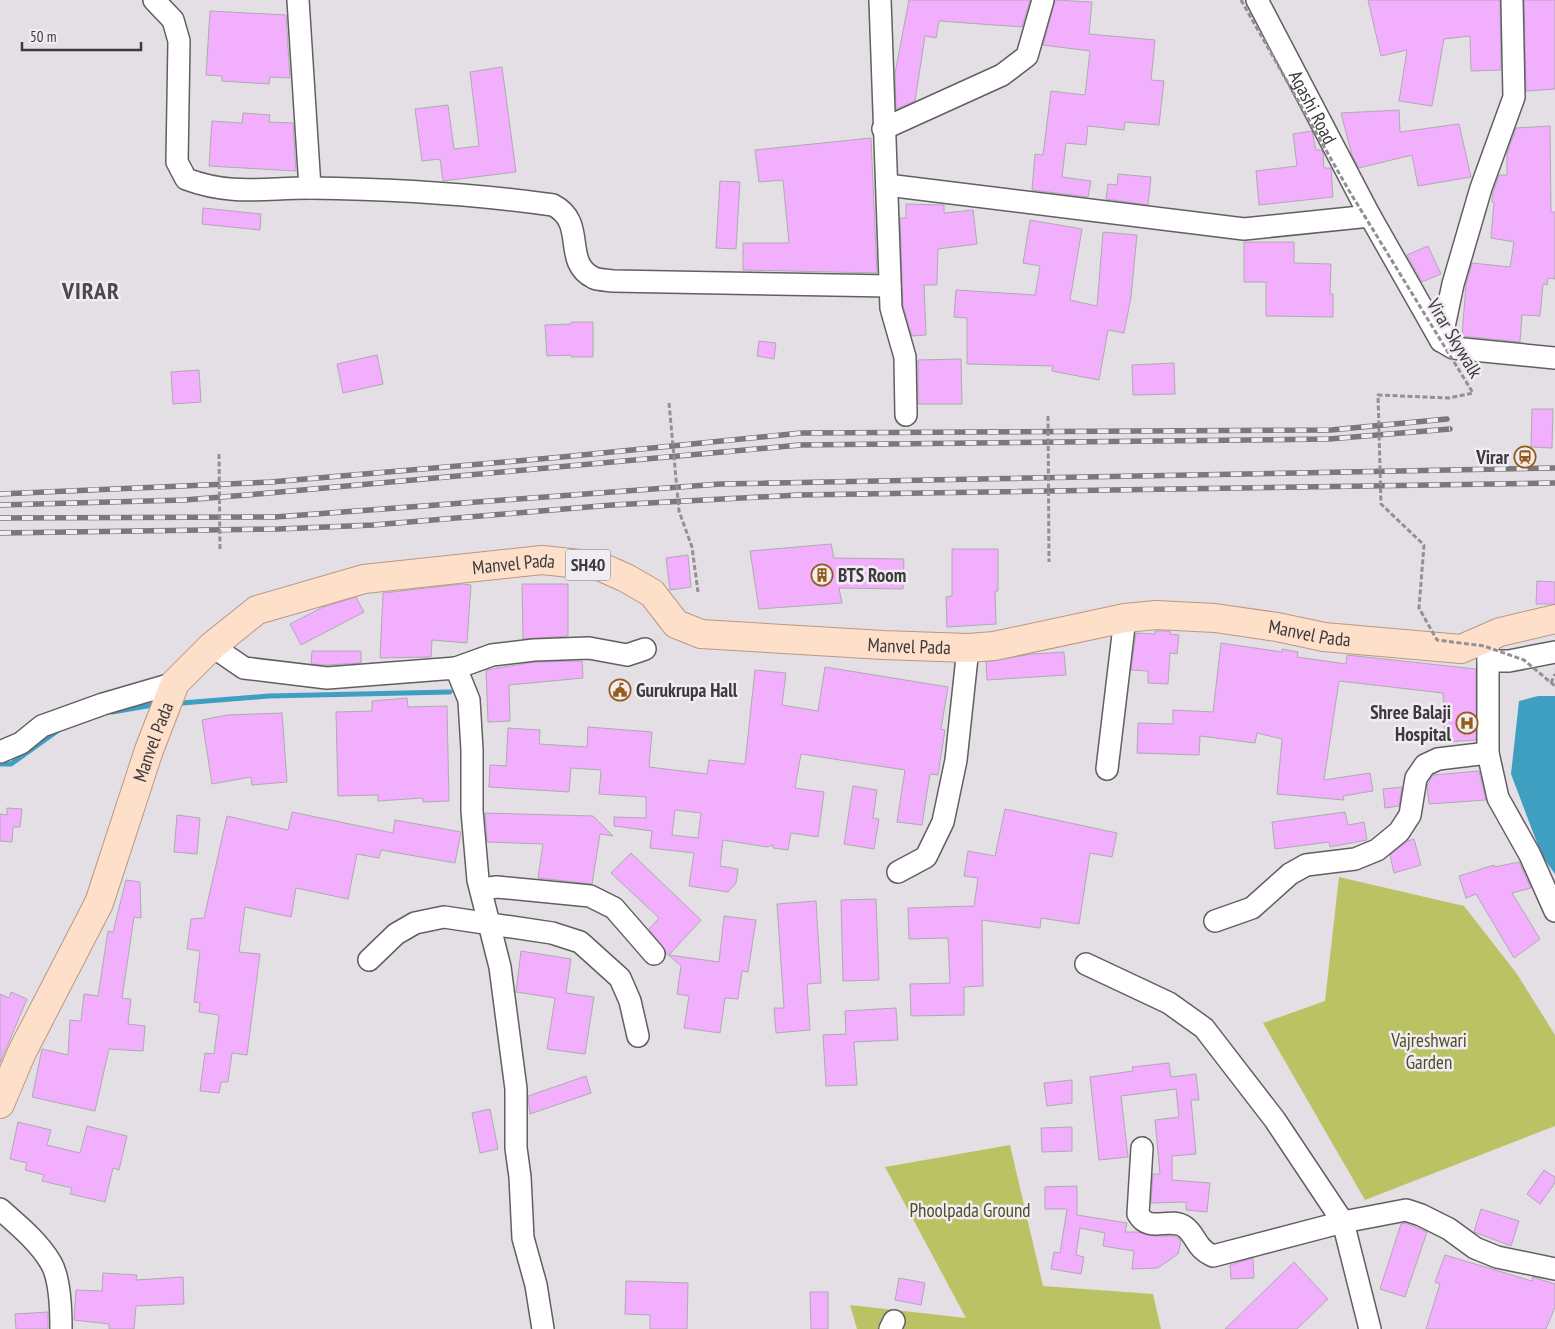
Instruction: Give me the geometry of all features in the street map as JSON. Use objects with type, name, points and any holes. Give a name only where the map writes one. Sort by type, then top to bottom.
[{"type":"main road","name":"Manvel Pada","points":[[0,1104],[22,1052],[99,904],[148,750],[176,683],[212,646],[257,610],[364,579],[542,560],[598,566],[626,578],[652,593],[676,624],[701,634],[968,648],[1004,644],[1125,618],[1156,616],[1215,618],[1277,627],[1324,637],[1461,650],[1488,649]]},
{"type":"main road","points":[[1488,649],[1500,632],[1529,623],[1555,619]]},
{"type":"street","points":[[154,0],[173,20],[179,41],[177,162],[186,179],[210,188],[241,191],[310,188],[393,191],[553,204],[565,211],[572,222],[575,252],[581,267],[594,278],[613,281],[890,286]]},
{"type":"street","points":[[298,0],[310,188]]},
{"type":"street","points":[[880,0],[883,129],[888,185],[890,308],[905,357],[906,415]]},
{"type":"street","points":[[883,129],[1002,75],[1027,56],[1043,0]]},
{"type":"street","name":"Agashi Road","points":[[1256,0],[1370,216],[1441,341]]},
{"type":"street","points":[[1512,0],[1514,97],[1481,188],[1453,284],[1441,341],[1453,348],[1555,358]]},
{"type":"street","points":[[888,185],[1244,229],[1370,216]]},
{"type":"street","points":[[1107,768],[1125,618]]},
{"type":"street","points":[[212,646],[244,668],[327,678],[456,668],[492,655],[534,650],[589,648],[627,655],[645,649]]},
{"type":"street","points":[[898,872],[926,857],[943,822],[956,760],[968,648]]},
{"type":"street","points":[[1555,652],[1509,661],[1488,649],[1488,753],[1498,798],[1530,855],[1555,911]]},
{"type":"street","points":[[456,668],[469,700],[472,750],[472,811],[480,889],[500,967],[516,1089],[516,1148],[520,1177],[523,1238],[536,1285],[543,1329]]},
{"type":"street","points":[[0,752],[21,743],[42,726],[104,704],[176,683]]},
{"type":"street","points":[[1215,921],[1252,908],[1290,874],[1306,865],[1355,859],[1377,850],[1399,832],[1410,815],[1416,778],[1425,764],[1438,759],[1488,753]]},
{"type":"street","points":[[480,889],[497,887],[590,896],[614,908],[654,954]]},
{"type":"street","points":[[369,960],[396,934],[415,923],[444,917],[552,934],[580,942],[620,978],[630,1001],[638,1036]]},
{"type":"street","points":[[1086,964],[1169,1002],[1204,1028],[1275,1120],[1336,1224],[1370,1329]]},
{"type":"street","points":[[1142,1148],[1138,1214],[1142,1221],[1151,1224],[1186,1227],[1203,1251],[1213,1256],[1336,1224],[1406,1210],[1449,1229],[1475,1248],[1497,1256],[1555,1269]]},
{"type":"street","points":[[0,1208],[28,1234],[52,1264],[61,1307],[61,1329]]},
{"type":"path","name":"Virar Skywalk","points":[[1242,0],[1348,189],[1473,393],[1449,398],[1378,395],[1382,504],[1424,545],[1419,608],[1437,640],[1484,646],[1524,660],[1555,686]]},
{"type":"path","points":[[669,403],[679,511],[692,547],[698,592]]},
{"type":"path","points":[[1048,416],[1049,562]]},
{"type":"path","points":[[219,454],[220,551]]},
{"type":"path","points":[[1551,683],[1555,674]]},
{"type":"green space","name":"Vajreshwari Garden","points":[[1339,877],[1464,906],[1517,974],[1555,1035],[1555,1126],[1365,1200],[1263,1023],[1325,1001]]},
{"type":"green space","name":"Phoolpada Ground","points":[[1010,1145],[1043,1286],[1153,1294],[1161,1329],[857,1329],[850,1305],[966,1318],[885,1167]]},
{"type":"water","points":[[1538,696],[1555,696],[1555,874],[1542,856],[1511,774],[1519,701]]},
{"type":"building","points":[[909,0],[1030,0],[1022,27],[939,21],[936,38],[925,36],[915,101],[896,109],[895,73]]},
{"type":"building","points":[[1055,0],[1092,2],[1089,34],[1155,40],[1151,80],[1164,81],[1159,125],[1125,122],[1124,130],[1088,126],[1086,145],[1066,143],[1062,177],[1091,181],[1088,197],[1032,190],[1035,154],[1043,155],[1051,91],[1085,95],[1090,51],[1043,45]]},
{"type":"building","points":[[1368,0],[1500,0],[1501,70],[1471,71],[1470,36],[1444,39],[1432,106],[1399,101],[1407,50],[1381,56]]},
{"type":"building","points":[[1524,0],[1555,0],[1555,89],[1526,91]]},
{"type":"building","points":[[210,11],[286,15],[290,78],[270,77],[269,84],[222,81],[222,76],[206,75]]},
{"type":"building","points":[[502,67],[516,172],[443,181],[440,159],[422,161],[415,109],[448,105],[454,149],[479,146],[470,72]]},
{"type":"building","points":[[1399,110],[1400,132],[1459,124],[1471,177],[1418,186],[1412,155],[1359,168],[1352,155],[1341,113]]},
{"type":"building","points":[[243,113],[270,115],[269,122],[293,123],[296,171],[209,166],[212,121],[242,123]]},
{"type":"building","points":[[1550,126],[1551,212],[1555,212],[1555,279],[1548,278],[1547,285],[1543,284],[1540,316],[1522,315],[1520,342],[1462,336],[1466,284],[1472,263],[1510,267],[1514,242],[1491,238],[1494,202],[1492,202],[1499,175],[1507,175],[1507,154],[1516,128]]},
{"type":"building","points":[[1312,131],[1316,150],[1323,152],[1324,168],[1331,168],[1333,197],[1259,205],[1256,171],[1297,166],[1293,134]]},
{"type":"building","points":[[871,138],[877,273],[743,270],[743,243],[789,243],[783,180],[759,182],[755,150]]},
{"type":"building","points":[[1118,174],[1151,177],[1148,205],[1106,199],[1108,184],[1117,185]]},
{"type":"building","points":[[720,181],[740,182],[736,249],[716,248]]},
{"type":"building","points":[[906,204],[944,205],[944,213],[973,210],[977,244],[938,249],[937,285],[924,285],[926,335],[912,336],[903,306],[900,218],[906,218]]},
{"type":"building","points":[[203,208],[261,214],[260,230],[202,224]]},
{"type":"building","points":[[1030,220],[1082,229],[1070,300],[1097,306],[1103,232],[1137,235],[1131,297],[1124,333],[1108,330],[1099,380],[1052,371],[1053,366],[967,364],[967,318],[954,317],[956,290],[1035,295],[1040,266],[1023,263]]},
{"type":"building","points":[[1244,242],[1294,242],[1294,263],[1331,264],[1330,294],[1333,294],[1333,317],[1266,316],[1266,282],[1244,282]]},
{"type":"building","points":[[1428,246],[1441,274],[1422,282],[1407,255]]},
{"type":"building","points":[[571,322],[593,322],[593,357],[571,357],[571,355],[547,356],[545,325],[571,324]]},
{"type":"building","points":[[759,341],[776,343],[774,359],[757,356]]},
{"type":"building","points":[[377,355],[383,384],[343,393],[337,364]]},
{"type":"building","points":[[961,359],[962,404],[918,404],[918,360]]},
{"type":"building","points":[[1174,363],[1175,394],[1133,395],[1132,365]]},
{"type":"building","points":[[199,370],[201,402],[173,404],[171,372]]},
{"type":"building","points":[[1532,409],[1553,409],[1552,448],[1531,447]]},
{"type":"building","points":[[831,544],[834,558],[904,559],[903,589],[839,588],[842,603],[759,609],[750,551]]},
{"type":"building","points":[[952,549],[998,549],[998,591],[995,591],[996,624],[947,627],[946,597],[952,596]]},
{"type":"building","points":[[688,555],[691,587],[670,590],[666,558]]},
{"type":"building","points":[[1537,581],[1555,582],[1555,604],[1536,604]]},
{"type":"building","points":[[462,584],[471,585],[467,643],[432,640],[431,657],[380,658],[383,593]]},
{"type":"building","points":[[522,584],[568,584],[568,636],[523,639]]},
{"type":"building","points":[[356,597],[364,612],[301,645],[290,624],[323,607]]},
{"type":"building","points":[[1155,631],[1170,631],[1170,634],[1179,635],[1177,654],[1170,653],[1168,684],[1148,683],[1148,671],[1131,670],[1136,633],[1155,634]]},
{"type":"building","points":[[1221,643],[1282,652],[1282,649],[1298,652],[1297,657],[1346,664],[1347,655],[1476,669],[1476,740],[1445,742],[1443,693],[1339,681],[1324,780],[1370,773],[1373,791],[1343,796],[1344,800],[1277,794],[1282,739],[1257,733],[1255,743],[1200,736],[1199,755],[1137,753],[1138,723],[1173,724],[1173,710],[1213,712]]},
{"type":"building","points":[[312,651],[361,651],[361,663],[311,664]]},
{"type":"building","points":[[1064,652],[1066,675],[987,680],[986,662],[1032,654]]},
{"type":"building","points":[[582,661],[583,678],[509,685],[510,721],[488,722],[486,670],[535,662]]},
{"type":"building","points":[[825,667],[948,687],[941,729],[945,730],[938,775],[930,774],[922,825],[897,822],[905,770],[801,754],[795,788],[824,792],[818,837],[791,833],[788,850],[773,848],[773,845],[767,847],[723,840],[720,866],[738,869],[736,883],[728,892],[689,886],[694,853],[650,848],[652,831],[614,826],[614,817],[646,818],[646,797],[599,794],[601,770],[571,768],[569,792],[489,787],[490,765],[506,766],[508,728],[540,730],[539,744],[587,747],[588,727],[652,732],[649,767],[707,774],[709,760],[745,764],[755,670],[786,673],[782,705],[818,711]],"holes":[[[675,810],[701,813],[698,838],[672,835]]]},
{"type":"building","points":[[407,698],[408,707],[447,706],[449,801],[423,802],[423,798],[378,801],[378,795],[338,796],[336,712],[372,711],[372,701]]},
{"type":"building","points":[[282,713],[287,782],[252,785],[251,777],[212,784],[202,720],[227,715]]},
{"type":"building","points":[[1479,771],[1486,800],[1429,804],[1427,786],[1433,775]]},
{"type":"building","points":[[853,786],[877,790],[873,818],[879,819],[874,849],[844,844]]},
{"type":"building","points":[[1402,787],[1399,806],[1385,808],[1383,789]]},
{"type":"building","points":[[7,808],[22,809],[20,827],[13,827],[12,842],[0,841],[0,814],[7,815]]},
{"type":"building","points":[[1005,809],[1117,833],[1112,857],[1090,853],[1079,924],[1041,918],[1040,928],[982,920],[983,986],[964,987],[964,1015],[911,1016],[910,984],[950,983],[948,938],[909,939],[908,908],[974,906],[978,878],[964,876],[968,851],[995,856]]},
{"type":"building","points":[[292,812],[393,833],[395,820],[461,832],[455,863],[381,850],[379,858],[357,854],[348,899],[296,888],[291,917],[245,907],[239,952],[260,954],[247,1055],[232,1053],[228,1082],[221,1082],[219,1093],[200,1091],[205,1053],[214,1054],[219,1015],[199,1012],[200,1003],[194,1002],[200,951],[187,949],[191,919],[204,918],[227,816],[288,830]]},
{"type":"building","points":[[1345,812],[1348,825],[1364,822],[1367,840],[1330,847],[1329,842],[1275,849],[1272,822]]},
{"type":"building","points":[[485,813],[593,816],[613,836],[600,834],[592,884],[538,878],[543,844],[487,842]]},
{"type":"building","points":[[177,815],[200,818],[197,854],[174,852]]},
{"type":"building","points":[[1414,839],[1421,865],[1394,873],[1390,855],[1408,841]]},
{"type":"building","points":[[631,853],[701,920],[669,955],[719,962],[724,916],[756,920],[748,972],[742,971],[738,999],[725,998],[720,1033],[684,1028],[689,996],[677,994],[681,966],[666,953],[649,929],[659,918],[611,873]]},
{"type":"building","points":[[1519,862],[1531,888],[1512,893],[1540,939],[1514,958],[1476,894],[1466,898],[1459,876],[1494,865],[1495,867]]},
{"type":"building","points":[[126,880],[140,882],[141,918],[134,917],[122,998],[131,999],[128,1024],[145,1026],[143,1051],[109,1049],[95,1111],[32,1097],[42,1049],[68,1055],[70,1020],[81,1021],[84,994],[98,996],[108,931],[113,932]]},
{"type":"building","points":[[876,899],[879,980],[843,981],[841,900]]},
{"type":"building","points":[[816,901],[821,983],[807,984],[810,1030],[776,1033],[774,1008],[784,1008],[777,904]]},
{"type":"building","points":[[521,951],[571,959],[566,993],[594,997],[585,1054],[547,1049],[555,998],[516,992]]},
{"type":"building","points":[[11,992],[27,999],[0,1063],[0,994],[9,998]]},
{"type":"building","points":[[896,1008],[898,1040],[854,1042],[857,1085],[826,1086],[823,1035],[846,1034],[845,1011]]},
{"type":"building","points":[[1169,1063],[1171,1077],[1196,1074],[1199,1100],[1191,1100],[1196,1154],[1172,1156],[1172,1180],[1210,1183],[1207,1212],[1186,1210],[1186,1202],[1151,1203],[1153,1174],[1160,1174],[1155,1120],[1179,1117],[1176,1089],[1121,1096],[1128,1157],[1099,1160],[1090,1077],[1133,1071],[1132,1067]]},
{"type":"building","points":[[586,1076],[591,1093],[530,1114],[528,1096]]},
{"type":"building","points":[[1072,1080],[1072,1103],[1047,1106],[1044,1083]]},
{"type":"building","points":[[490,1109],[498,1149],[480,1153],[472,1113]]},
{"type":"building","points":[[18,1122],[51,1130],[47,1145],[80,1153],[87,1126],[127,1136],[119,1170],[113,1168],[105,1202],[70,1194],[72,1188],[42,1181],[44,1175],[25,1170],[27,1163],[10,1159]]},
{"type":"building","points":[[1072,1127],[1072,1151],[1042,1152],[1041,1128]]},
{"type":"building","points":[[1544,1170],[1555,1177],[1555,1183],[1540,1204],[1527,1194]]},
{"type":"building","points":[[1077,1186],[1077,1215],[1127,1223],[1125,1232],[1138,1232],[1154,1236],[1175,1236],[1181,1241],[1178,1254],[1158,1268],[1132,1269],[1134,1251],[1103,1246],[1105,1233],[1080,1228],[1076,1255],[1084,1257],[1081,1274],[1051,1269],[1054,1252],[1060,1253],[1067,1209],[1045,1209],[1045,1187]]},
{"type":"building","points":[[1481,1209],[1519,1221],[1511,1246],[1474,1232]]},
{"type":"building","points":[[1405,1223],[1427,1232],[1405,1297],[1380,1289],[1401,1224]]},
{"type":"building","points":[[1445,1255],[1532,1281],[1533,1277],[1555,1284],[1555,1307],[1546,1329],[1426,1329],[1440,1284],[1435,1282]]},
{"type":"building","points":[[1253,1258],[1254,1278],[1231,1279],[1230,1265]]},
{"type":"building","points":[[1294,1262],[1328,1299],[1297,1329],[1225,1329]]},
{"type":"building","points":[[103,1273],[137,1275],[136,1280],[183,1277],[184,1304],[136,1306],[134,1329],[109,1329],[109,1324],[74,1320],[76,1290],[102,1291]]},
{"type":"building","points":[[899,1278],[925,1283],[921,1305],[895,1300]]},
{"type":"building","points":[[626,1281],[688,1283],[687,1329],[650,1329],[650,1315],[625,1314]]},
{"type":"building","points":[[810,1292],[828,1292],[828,1329],[811,1329]]},
{"type":"building","points":[[48,1312],[48,1329],[16,1329],[15,1314]]},
{"type":"waterway","points":[[182,703],[269,696],[450,692]]},
{"type":"waterway","points":[[112,712],[153,705]]},
{"type":"waterway","points":[[0,764],[11,764],[60,729]]},
{"type":"railway","points":[[0,494],[271,482],[562,457],[801,433],[1331,430],[1447,419]]},
{"type":"railway","points":[[0,505],[184,500],[800,445],[1329,439],[1450,429]]},
{"type":"railway","points":[[0,518],[275,517],[720,484],[1555,468]]},
{"type":"railway","points":[[0,533],[278,529],[373,525],[612,505],[798,495],[1555,483]]},
{"type":"place","name":"Virar","points":[[1525,457]]},
{"type":"place","name":"BTS Room","points":[[822,575]]},
{"type":"place","name":"Gurukrupa Hall","points":[[620,690]]},
{"type":"place","name":"Shree Balaji Hospital","points":[[1467,723]]},
{"type":"district","name":"VIRAR","points":[[91,291]]}]
